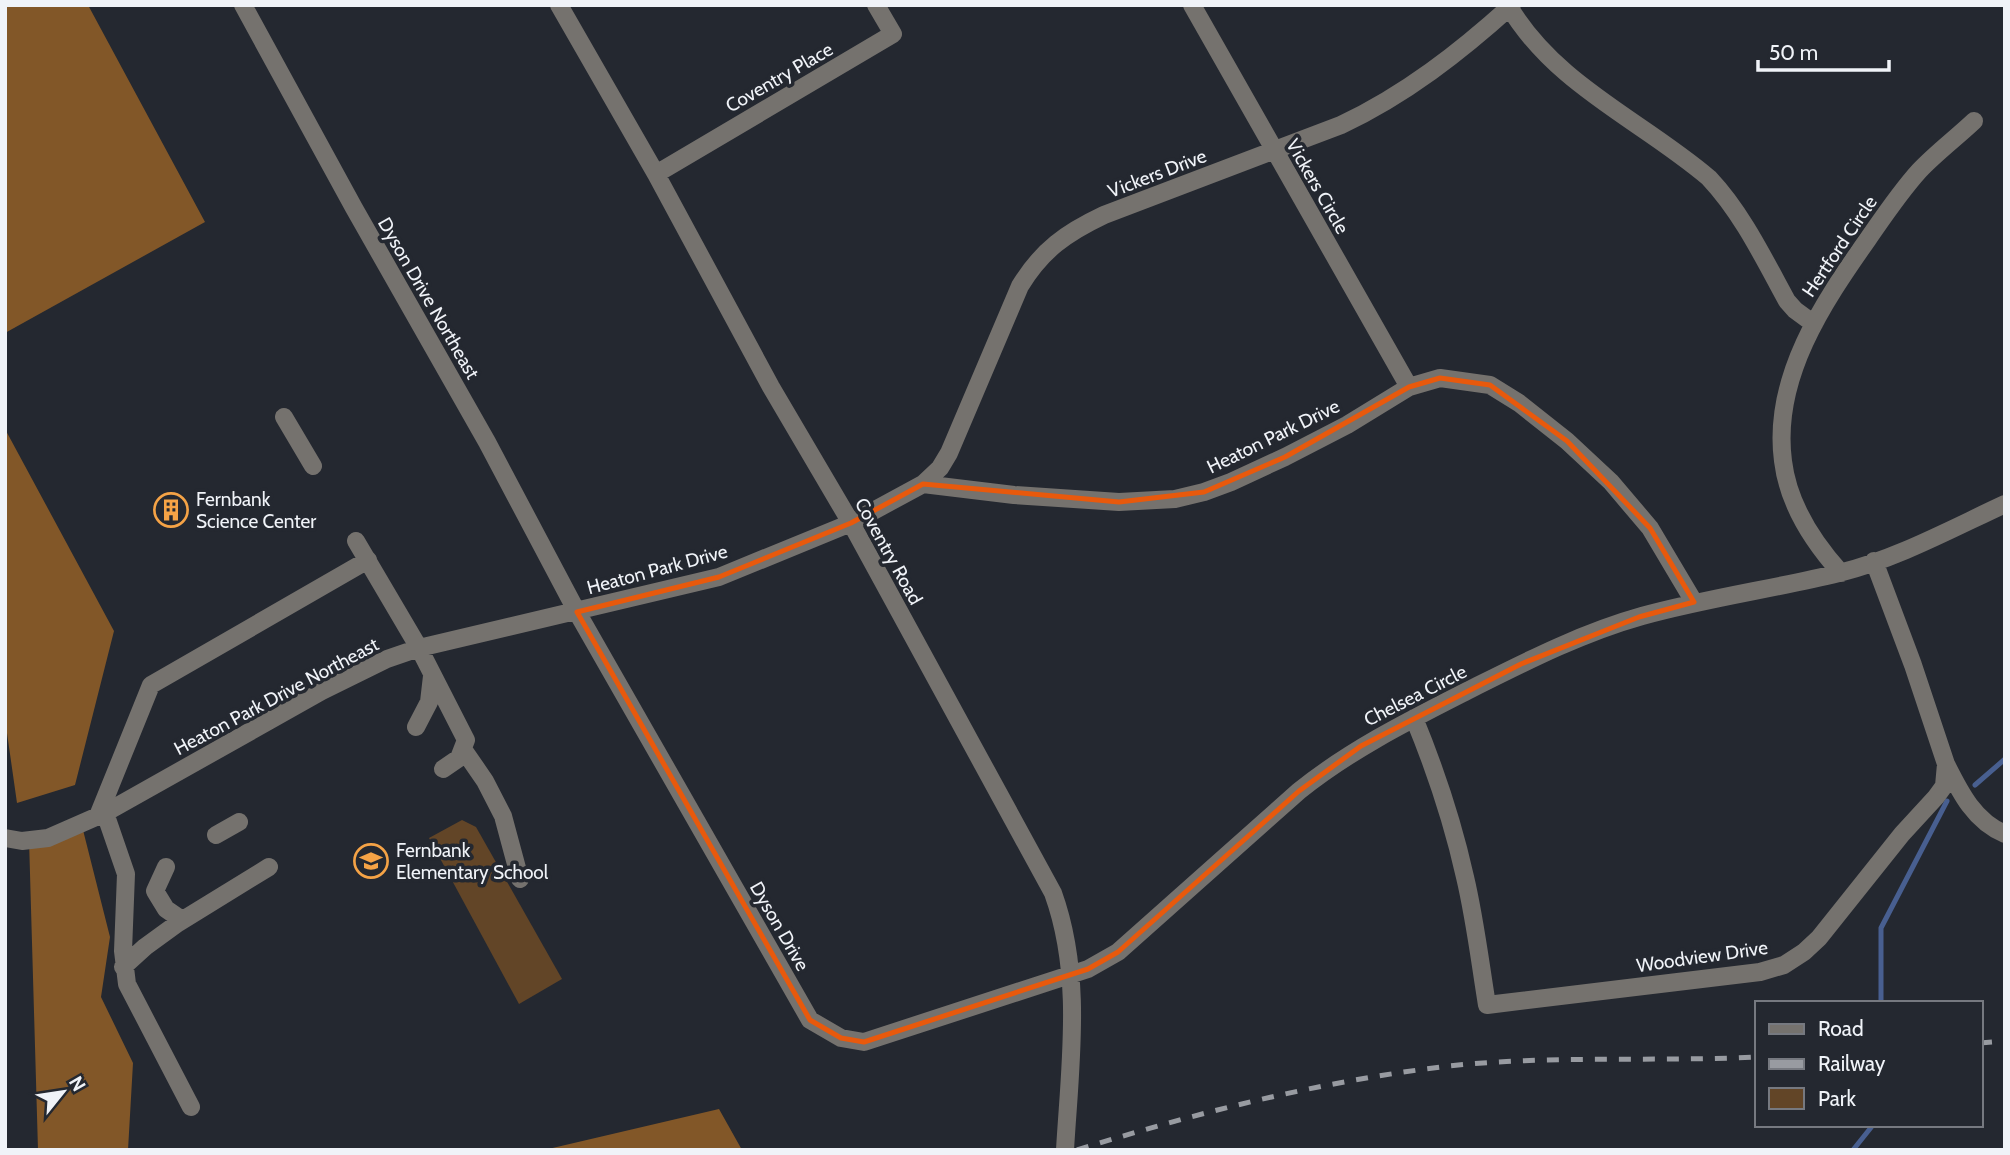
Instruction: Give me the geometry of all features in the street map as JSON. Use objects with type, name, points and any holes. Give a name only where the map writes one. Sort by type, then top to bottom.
[{"type":"street","name":"Dyson Drive Northeast","points":[[243,5],[487,442],[577,612]]},
{"type":"street","name":"Coventry Road","points":[[559,5],[656,174],[771,387],[851,523],[1043,870],[1061,913],[1071,974],[1073,1000],[1066,1150]]},
{"type":"street","name":"Coventry Place","points":[[656,174],[893,34],[876,5]]},
{"type":"street","name":"Vickers Circle","points":[[1192,5],[1409,387]]},
{"type":"street","name":"Vickers Drive","points":[[923,484],[940,468],[949,453],[1020,286],[1042,254],[1082,225],[1104,215],[1341,125],[1390,99],[1437,68],[1510,6]]},
{"type":"street","points":[[1510,6],[1520,26],[1540,51],[1575,82],[1710,178],[1753,239],[1787,301],[1814,324]]},
{"type":"street","name":"Hertford Circle","points":[[1841,573],[1823,551],[1800,514],[1787,479],[1783,460],[1787,388],[1830,293],[1901,192],[1921,169],[1974,121]]},
{"type":"street","name":"Heaton Park Drive","points":[[577,612],[719,577],[851,523],[923,484],[1003,494],[1119,502],[1175,499],[1204,492],[1274,462],[1347,425],[1409,387],[1440,379],[1490,385],[1519,403],[1590,461],[1633,506],[1656,536],[1695,602]]},
{"type":"street","points":[[284,417],[313,466]]},
{"type":"street","name":"Chelsea Circle","points":[[1071,974],[1088,969],[1118,952],[1329,766],[1414,718],[1521,664],[1639,617],[1695,602],[1841,573],[1928,540],[2005,504]]},
{"type":"street","points":[[356,541],[419,648],[466,740],[459,758],[443,769]]},
{"type":"street","points":[[191,1107],[134,1000],[124,967],[126,874],[102,815],[151,685],[368,560]]},
{"type":"street","points":[[1874,561],[1947,764],[1969,806],[1994,829],[2005,834]]},
{"type":"street","name":"Heaton Park Drive Northeast","points":[[5,838],[22,841],[48,838],[102,815],[323,691],[387,659],[419,648],[577,612]]},
{"type":"street","name":"Dyson Drive","points":[[577,612],[810,1020],[842,1038],[864,1042],[1071,974]]},
{"type":"street","points":[[416,727],[429,702],[432,676]]},
{"type":"street","name":"Woodview Drive","points":[[1414,718],[1461,857],[1487,1005],[1739,976],[1784,965],[1804,953],[1819,938],[1902,834],[1936,797],[1944,786],[1947,764]]},
{"type":"street","points":[[463,749],[485,781],[503,816],[520,880]]},
{"type":"street","points":[[216,835],[239,822]]},
{"type":"street","points":[[166,867],[155,891],[166,909],[182,920]]},
{"type":"street","points":[[124,967],[145,947],[182,920],[270,867]]},
{"type":"highlighted area","points":[[1440,378],[1490,385],[1567,441],[1650,528],[1694,602],[1639,617],[1521,664],[1361,746],[1299,791],[1118,952],[1088,969],[864,1042],[841,1038],[810,1020],[577,612],[719,577],[851,523],[923,484],[1119,502],[1204,492],[1285,457],[1409,387]]},
{"type":"green space","points":[[462,820],[476,827],[562,979],[519,1004],[429,838]]},
{"type":"shaded area","points":[[5,5],[88,5],[205,222],[5,333]]},
{"type":"shaded area","points":[[5,429],[114,631],[75,785],[17,803],[5,719]]},
{"type":"shaded area","points":[[83,830],[110,937],[101,997],[133,1063],[128,1150],[38,1150],[29,839]]},
{"type":"shaded area","points":[[719,1109],[742,1150],[544,1150]]},
{"type":"waterway","points":[[1975,785],[2005,759]]},
{"type":"waterway","points":[[1881,1001],[1881,928],[1947,801]]},
{"type":"waterway","points":[[1853,1150],[1871,1127]]},
{"type":"railway","points":[[1982,1043],[2005,1041]]},
{"type":"railway","points":[[1077,1150],[1261,1099],[1402,1072],[1526,1061],[1755,1057]]},
{"type":"place","name":"Fernbank Science Center","points":[[171,510]]},
{"type":"place","name":"Fernbank Elementary School","points":[[371,861]]}]
